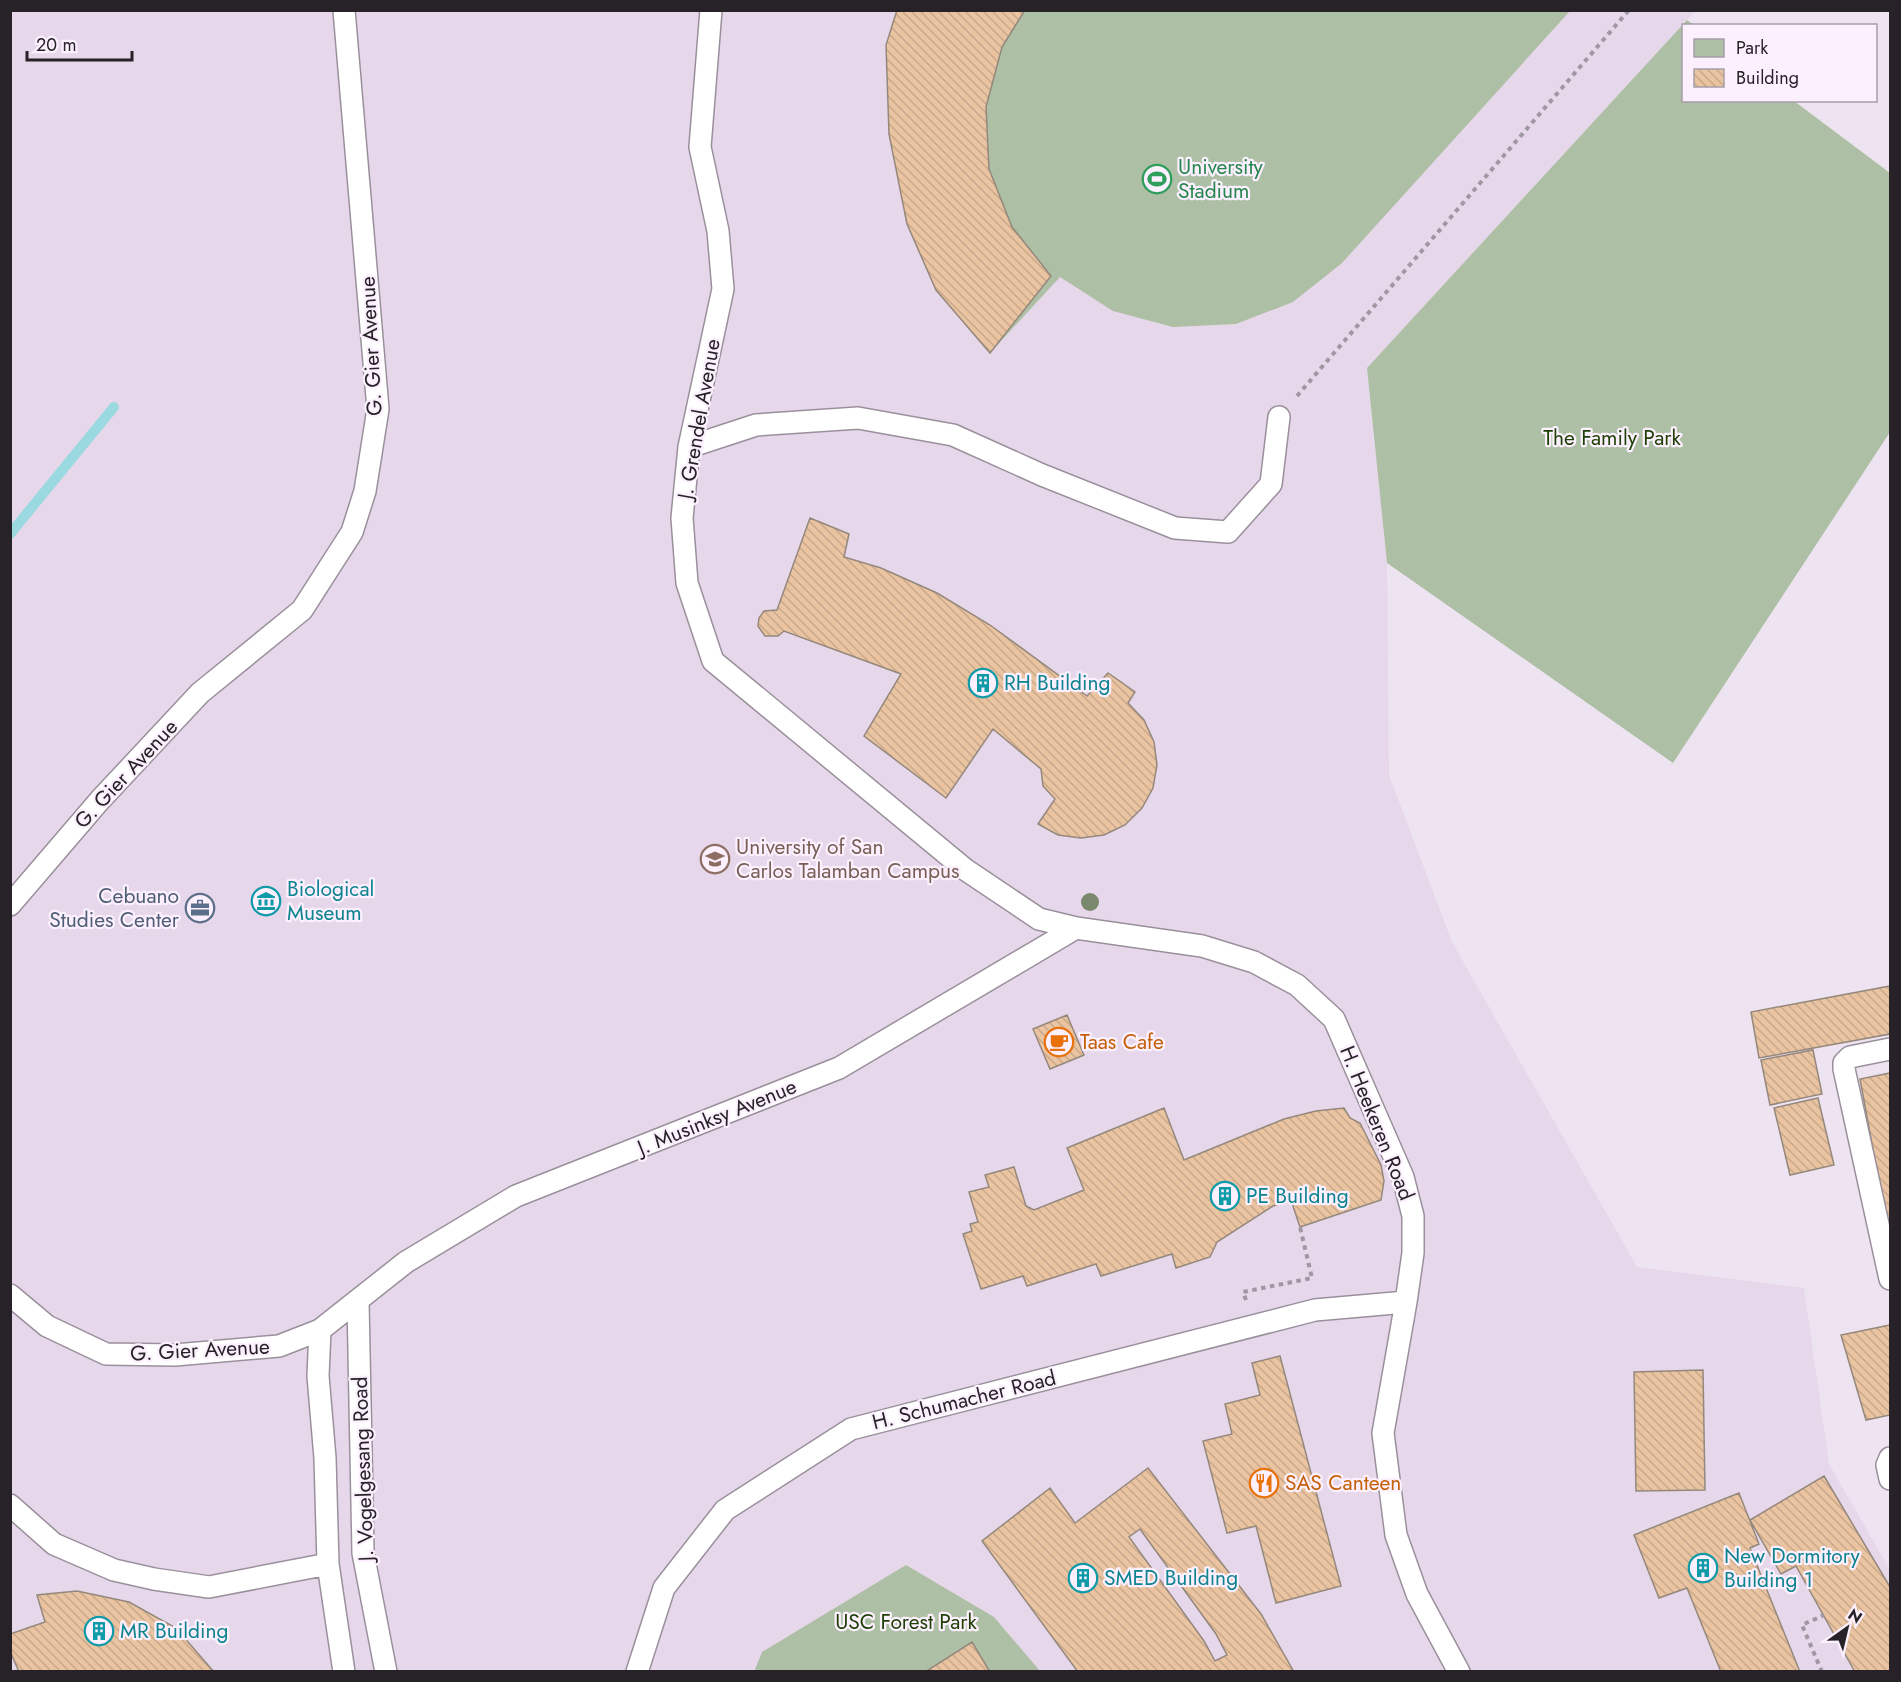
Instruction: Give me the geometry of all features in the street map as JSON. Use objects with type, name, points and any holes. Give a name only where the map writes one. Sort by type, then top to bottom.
[{"type":"lane","name":"G. Gier Avenue","points":[[10,905],[100,800],[201,693],[302,610],[352,531],[365,491],[378,409],[344,10]]},
{"type":"lane","name":"J. Grendel Avenue","points":[[711,10],[700,147],[718,231],[723,289],[689,447],[682,518],[687,583],[713,661],[966,870],[1039,919],[1076,928]]},
{"type":"lane","points":[[689,447],[756,425],[858,418],[953,435],[1042,475],[1175,528],[1228,532],[1271,484],[1279,417]]},
{"type":"lane","name":"J. Musinksy Avenue","points":[[358,1301],[406,1262],[516,1196],[627,1154],[839,1068],[1076,928]]},
{"type":"lane","name":"H. Heekeren Road","points":[[1076,928],[1202,946],[1254,962],[1297,985],[1334,1019],[1403,1177],[1413,1216],[1413,1253],[1383,1433],[1396,1535],[1417,1594],[1459,1671]]},
{"type":"lane","points":[[1890,1049],[1850,1057],[1844,1063],[1844,1069],[1890,1279]]},
{"type":"lane","name":"G. Gier Avenue","points":[[10,1295],[47,1326],[106,1354],[175,1355],[279,1346],[320,1330],[358,1301]]},
{"type":"lane","name":"J. Vogelgesang Road","points":[[358,1301],[363,1553],[386,1671]]},
{"type":"lane","name":"H. Schumacher Road","points":[[637,1671],[664,1588],[725,1510],[851,1429],[1315,1310],[1406,1302]]},
{"type":"lane","name":"J. Vogelgesang Road","points":[[320,1330],[318,1376],[325,1458],[328,1564],[344,1671]]},
{"type":"lane","points":[[1890,1458],[1887,1465],[1890,1479]]},
{"type":"lane","points":[[10,1505],[54,1544],[114,1570],[154,1579],[209,1587],[328,1564]]},
{"type":"path","points":[[1279,417],[1629,10]]},
{"type":"path","points":[[1243,1292],[1312,1278],[1300,1227]]},
{"type":"path","points":[[1822,1671],[1802,1625],[1824,1616]]},
{"type":"shaded area","name":"University of San Carlos Talamban Campus","points":[[11,11],[1695,11],[1367,368],[1387,563],[1389,775],[1452,942],[1637,1267],[1804,1288],[1829,1464],[1890,1570],[1890,1671],[11,1672]]},
{"type":"green space","name":"University Stadium","points":[[897,11],[1570,11],[1342,263],[1293,302],[1236,324],[1173,327],[1113,311],[1060,277],[990,353],[936,290],[907,224],[889,134],[886,45]]},
{"type":"green space","name":"The Family Park","points":[[1682,25],[1682,102],[1795,102],[1890,173],[1890,432],[1673,763],[1387,563],[1367,368]]},
{"type":"green space","name":"USC Forest Park","points":[[906,1565],[994,1617],[1040,1671],[754,1672],[762,1652]]},
{"type":"building","points":[[897,10],[1025,10],[1002,47],[986,107],[989,169],[1012,227],[1051,276],[990,353],[936,290],[907,224],[889,134],[886,45]]},
{"type":"building","name":"RH Building","points":[[810,518],[849,534],[844,557],[881,568],[937,593],[990,625],[1087,696],[1108,673],[1135,692],[1128,703],[1144,720],[1154,742],[1157,765],[1153,788],[1142,808],[1125,825],[1104,835],[1081,838],[1058,835],[1038,824],[1055,799],[1043,786],[1041,769],[993,729],[946,798],[864,736],[901,674],[784,631],[778,636],[765,636],[758,626],[759,618],[764,611],[777,610]]},
{"type":"building","points":[[1890,986],[1890,1034],[1759,1058],[1751,1012]]},
{"type":"building","name":"Taas Cafe","points":[[1067,1015],[1084,1055],[1050,1069],[1033,1029]]},
{"type":"building","points":[[1813,1050],[1822,1094],[1770,1105],[1761,1060]]},
{"type":"building","points":[[1890,1073],[1890,1242],[1860,1079]]},
{"type":"building","points":[[1818,1098],[1834,1165],[1790,1175],[1774,1108]]},
{"type":"building","name":"PE Building","points":[[1164,1108],[1184,1160],[1284,1119],[1316,1111],[1344,1108],[1350,1118],[1360,1123],[1381,1165],[1384,1181],[1381,1200],[1300,1227],[1291,1200],[1273,1206],[1217,1242],[1210,1257],[1176,1268],[1172,1254],[1101,1276],[1096,1264],[1027,1286],[1023,1276],[981,1289],[963,1234],[972,1231],[970,1224],[978,1222],[969,1192],[989,1187],[985,1175],[1014,1167],[1026,1206],[1034,1210],[1084,1190],[1067,1148]]},
{"type":"building","points":[[1890,1325],[1890,1415],[1866,1420],[1841,1335]]},
{"type":"building","name":"SAS Canteen","points":[[1280,1356],[1341,1586],[1276,1603],[1256,1526],[1227,1533],[1203,1441],[1232,1434],[1225,1404],[1260,1395],[1252,1363]]},
{"type":"building","points":[[1703,1370],[1705,1490],[1636,1491],[1634,1372]]},
{"type":"building","name":"SMED Building","points":[[1148,1468],[1261,1614],[1294,1672],[1078,1672],[982,1541],[1050,1488],[1075,1523]],"holes":[[[1140,1529],[1216,1634],[1227,1655],[1215,1661],[1204,1641],[1129,1537]]]},
{"type":"building","points":[[1824,1476],[1890,1587],[1890,1672],[1855,1672],[1796,1566],[1781,1574],[1750,1520]]},
{"type":"building","name":"New Dormitory Building 1","points":[[1739,1493],[1759,1544],[1750,1548],[1800,1672],[1721,1672],[1687,1588],[1659,1598],[1634,1535]]},
{"type":"building","name":"MR Building","points":[[77,1591],[129,1602],[176,1628],[214,1672],[19,1672],[10,1651],[10,1634],[45,1622],[37,1595]]},
{"type":"building","points":[[972,1642],[990,1672],[925,1672]]},
{"type":"waterway","points":[[10,534],[114,407]]},
{"type":"place","name":"University Stadium","points":[[1157,179]]},
{"type":"place","name":"RH Building","points":[[983,683]]},
{"type":"place","name":"University of San Carlos Talamban Campus","points":[[715,859]]},
{"type":"place","name":"Biological Museum","points":[[266,901]]},
{"type":"place","name":"Cebuano Studies Center","points":[[200,908]]},
{"type":"place","name":"Taas Cafe","points":[[1059,1042]]},
{"type":"place","name":"PE Building","points":[[1225,1196]]},
{"type":"place","name":"SAS Canteen","points":[[1264,1483]]},
{"type":"place","name":"New Dormitory Building 1","points":[[1703,1568]]},
{"type":"place","name":"SMED Building","points":[[1083,1578]]},
{"type":"place","name":"MR Building","points":[[99,1631]]}]
